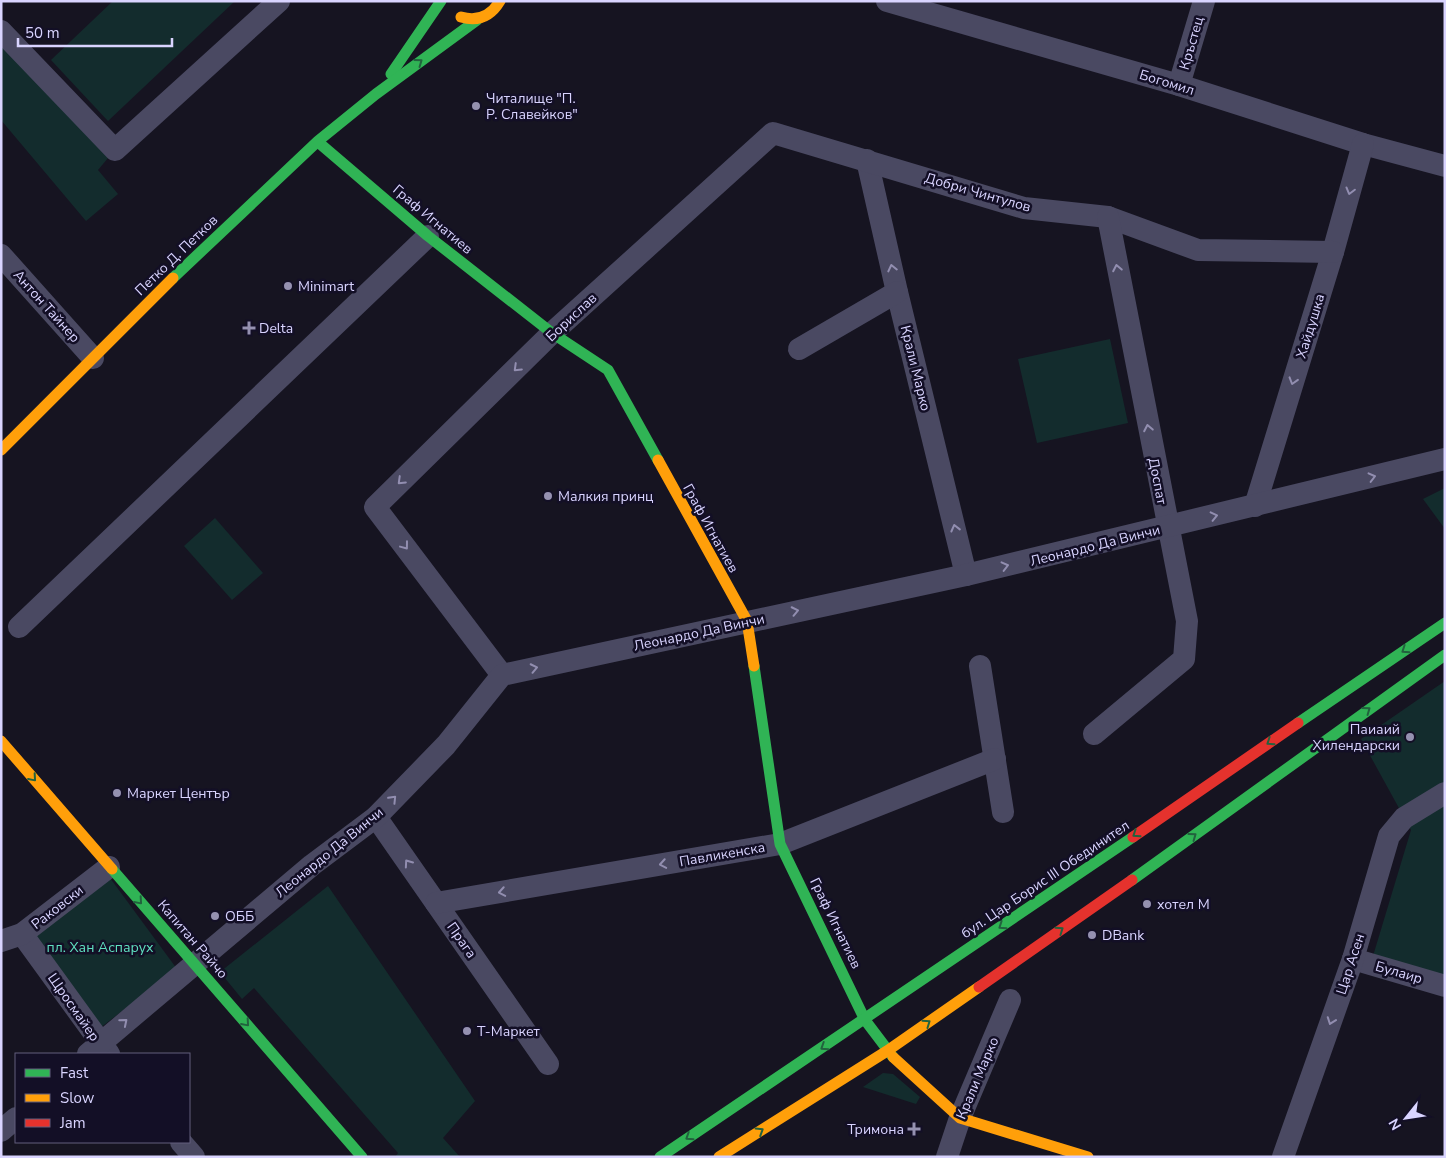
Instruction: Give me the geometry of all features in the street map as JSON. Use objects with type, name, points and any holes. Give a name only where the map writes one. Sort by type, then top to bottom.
[{"type":"street","points":[[1,31],[115,150],[279,1]]},
{"type":"street","name":"Богомил","points":[[887,1],[1179,85],[1362,144],[1445,166]]},
{"type":"street","name":"Кръстец","points":[[1179,85],[1204,1]]},
{"type":"street","points":[[448,5],[466,19],[497,8]]},
{"type":"street","name":"Петко Д. Петков","points":[[379,91],[448,5]]},
{"type":"street","name":"Петко Д. Петков","points":[[1,450],[176,275],[318,142],[379,91],[497,8]]},
{"type":"street","name":"Добри Чинтулов","points":[[773,133],[1024,208],[1108,217],[1198,250],[1333,252]]},
{"type":"street","name":"Борислав","points":[[502,675],[375,507],[552,333],[773,133]]},
{"type":"street","name":"Граф Игнатиев","points":[[318,142],[428,236],[552,333],[608,370],[747,621],[780,844],[845,975],[865,1020],[887,1051],[960,1118]]},
{"type":"street","name":"Хайдушка","points":[[1255,506],[1333,252],[1362,144]]},
{"type":"street","name":"Крали Марко","points":[[868,160],[897,292],[966,575]]},
{"type":"street","name":"Доспат","points":[[1094,734],[1184,659],[1187,621],[1167,527],[1108,217]]},
{"type":"street","points":[[19,627],[428,236]]},
{"type":"street","name":"Антон Тайнер","points":[[1,255],[93,358]]},
{"type":"street","points":[[800,349],[897,292]]},
{"type":"street","name":"Леонардо Да Винчи","points":[[99,1051],[194,963],[312,865],[376,817],[446,745],[502,675],[966,575],[1445,459]]},
{"type":"street","name":"бул. Цар Борис III Обединител","points":[[660,1157],[865,1020],[1445,623]]},
{"type":"street","points":[[719,1157],[887,1051],[1081,916],[1445,655]]},
{"type":"street","points":[[980,666],[1003,812]]},
{"type":"street","name":"Капитан Райчо","points":[[1,741],[194,963],[355,1154]]},
{"type":"street","name":"Павликенска","points":[[436,903],[780,844],[995,759]]},
{"type":"street","name":"Цар Асен","points":[[1283,1157],[1353,958],[1389,836],[1404,818],[1445,793]]},
{"type":"street","name":"Прага","points":[[376,817],[548,1064]]},
{"type":"street","name":"Раковски","points":[[1,941],[22,934],[109,867]]},
{"type":"street","name":"Щросмайер","points":[[22,934],[99,1051]]},
{"type":"street","name":"Булаир","points":[[1353,958],[1445,986]]},
{"type":"street","name":"Крали Марко","points":[[947,1157],[960,1118],[1010,1000]]},
{"type":"street","points":[[960,1118],[1088,1157]]},
{"type":"street","points":[[1,1131],[15,1119]]},
{"type":"street","points":[[182,1143],[194,1157]]},
{"type":"green space","points":[[113,1],[235,1],[108,121],[51,60]]},
{"type":"green space","points":[[1,40],[113,152],[98,170],[118,194],[86,221],[1,120]]},
{"type":"green space","points":[[1110,339],[1128,423],[1037,443],[1018,359]]},
{"type":"green space","points":[[1445,488],[1445,529],[1423,499]]},
{"type":"green space","points":[[215,518],[263,573],[232,600],[184,546]]},
{"type":"green space","points":[[1445,681],[1445,976],[1373,956],[1411,830],[1361,739]]},
{"type":"green space","name":"пл. Хан Аспарух","points":[[110,878],[177,969],[100,1028],[30,938]]},
{"type":"green space","points":[[328,886],[475,1101],[443,1138],[460,1157],[395,1157],[398,1153],[254,988],[242,999],[220,972]]},
{"type":"green space","points":[[883,1073],[893,1074],[920,1097],[916,1104],[863,1087]]},
{"type":"traffic: fast","points":[[391,74],[441,1]]},
{"type":"traffic: fast","points":[[173,278],[318,141],[376,94],[477,20]]},
{"type":"traffic: fast","points":[[318,142],[428,236],[552,333],[608,370],[658,460]]},
{"type":"traffic: fast","points":[[1298,723],[1445,623]]},
{"type":"traffic: fast","points":[[1132,880],[1445,655]]},
{"type":"traffic: fast","points":[[754,666],[780,844],[865,1020],[893,1057]]},
{"type":"traffic: fast","points":[[660,1157],[1133,837]]},
{"type":"traffic: fast","points":[[112,869],[362,1157]]},
{"type":"traffic: slow","points":[[461,17],[473,19],[488,14],[500,1]]},
{"type":"traffic: slow","points":[[1,450],[173,278]]},
{"type":"traffic: slow","points":[[658,460],[747,621],[754,666]]},
{"type":"traffic: slow","points":[[1,741],[112,869]]},
{"type":"traffic: slow","points":[[719,1157],[887,1051],[979,987]]},
{"type":"traffic: slow","points":[[893,1057],[960,1118],[1088,1157]]},
{"type":"traffic: jam","points":[[1133,837],[1298,723]]},
{"type":"traffic: jam","points":[[979,987],[1132,880]]},
{"type":"place","name":"Читалище \"П. Р. Славейков\"","points":[[476,106]]},
{"type":"place","name":"Minimart","points":[[288,286]]},
{"type":"place","name":"Delta","points":[[249,328]]},
{"type":"place","name":"Малкия принц","points":[[548,496]]},
{"type":"place","name":"Паиаий Хилендарски","points":[[1410,737]]},
{"type":"place","name":"Маркет Център","points":[[117,793]]},
{"type":"place","name":"хотел М","points":[[1147,904]]},
{"type":"place","name":"ОББ","points":[[215,916]]},
{"type":"place","name":"DBank","points":[[1092,935]]},
{"type":"place","name":"Т-Маркет","points":[[467,1031]]},
{"type":"place","name":"Тримона","points":[[914,1129]]}]
